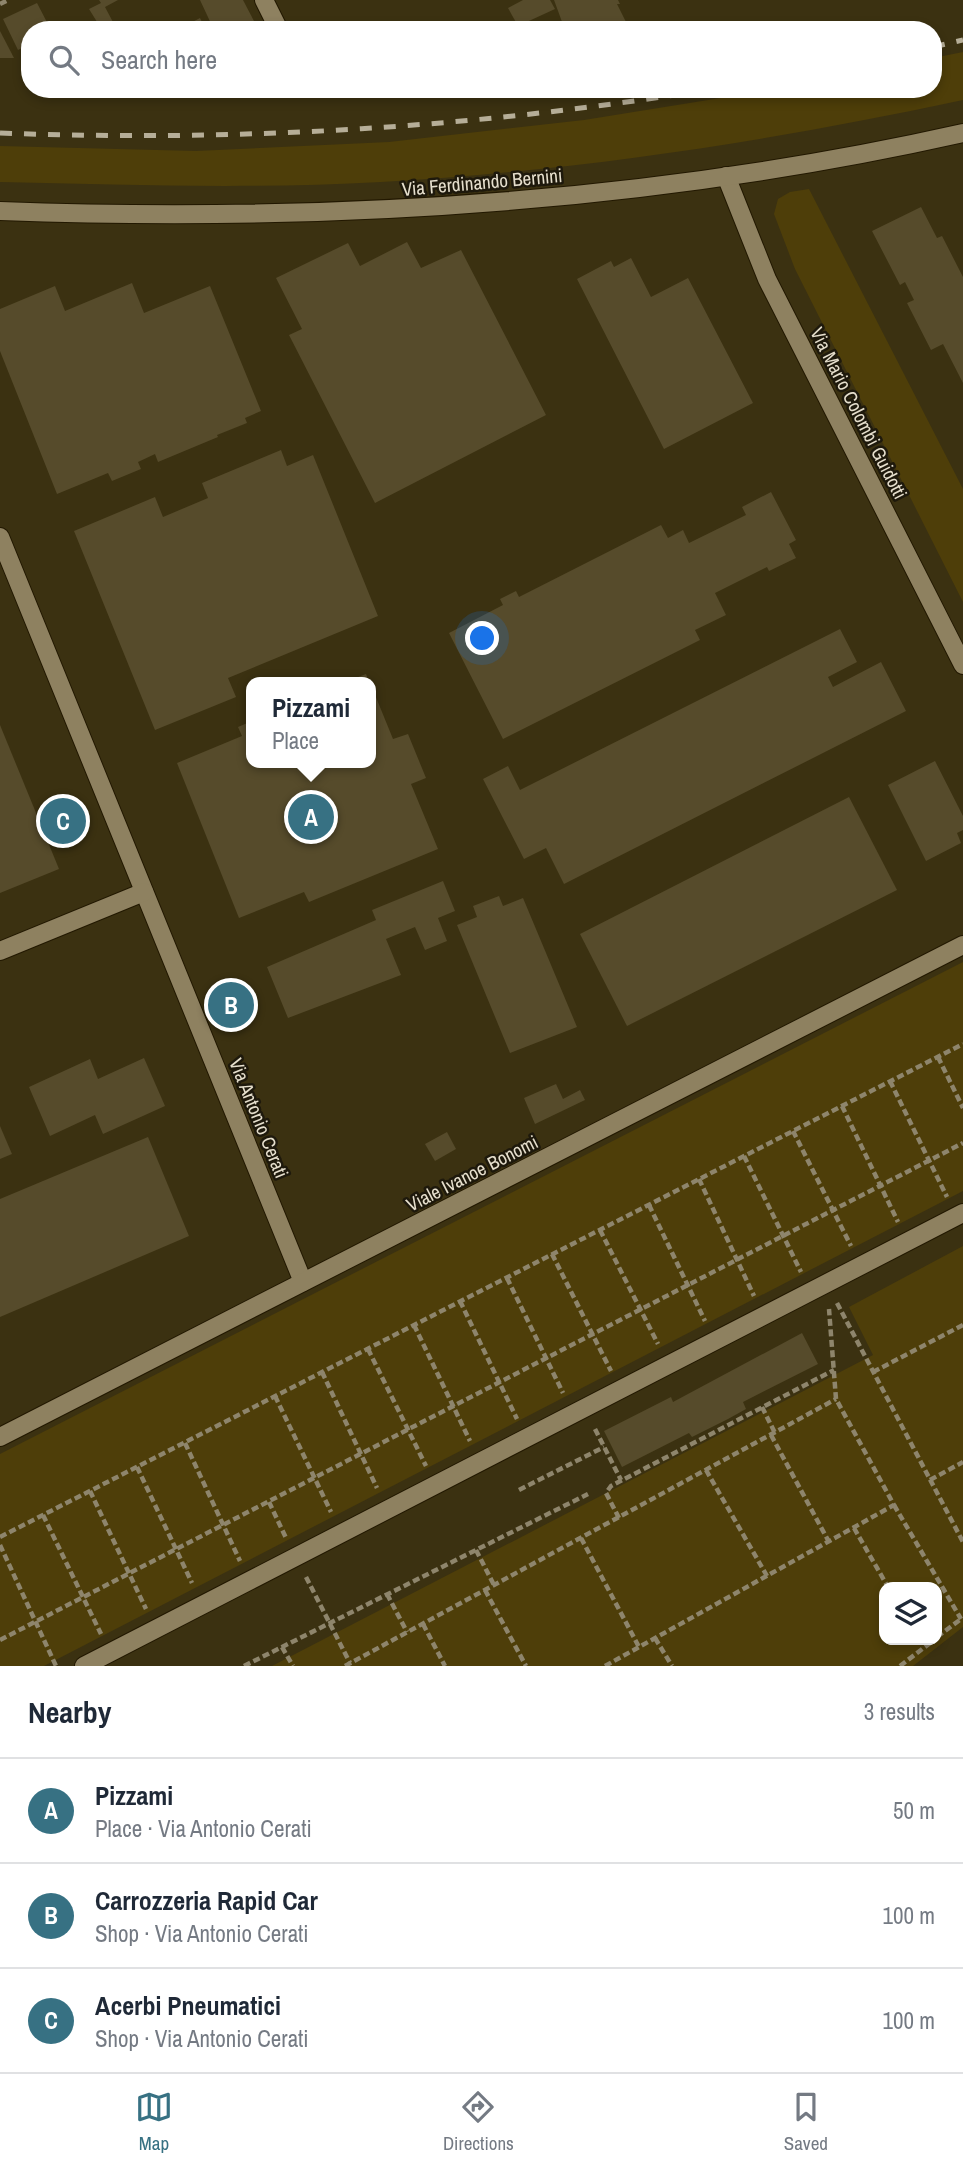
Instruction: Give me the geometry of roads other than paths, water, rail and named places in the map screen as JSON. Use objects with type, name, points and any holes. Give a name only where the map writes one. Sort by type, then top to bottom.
[{"type":"street","points":[[264,0],[274,21]]},
{"type":"street","name":"Via Ferdinando Bernini","points":[[0,211],[176,216],[333,214],[528,199],[726,176],[963,133]]},
{"type":"street","name":"Via Mario Colombi Guidotti","points":[[726,176],[767,279],[963,664]]},
{"type":"street","name":"Via Antonio Cerati","points":[[0,537],[303,1282]]},
{"type":"street","points":[[0,951],[144,892]]},
{"type":"street","name":"Viale Ivanoe Bonomi","points":[[0,1437],[963,945]]},
{"type":"street","points":[[84,1666],[960,1215]]},
{"type":"railway","points":[[942,45],[963,40]]},
{"type":"railway","points":[[0,133],[179,135],[357,129],[535,114],[650,98]]},
{"type":"place","name":"Pizzami","points":[[311,817]]},
{"type":"place","name":"Acerbi Pneumatici","points":[[63,821]]},
{"type":"place","name":"Carrozzeria Rapid Car","points":[[231,1005]]}]
